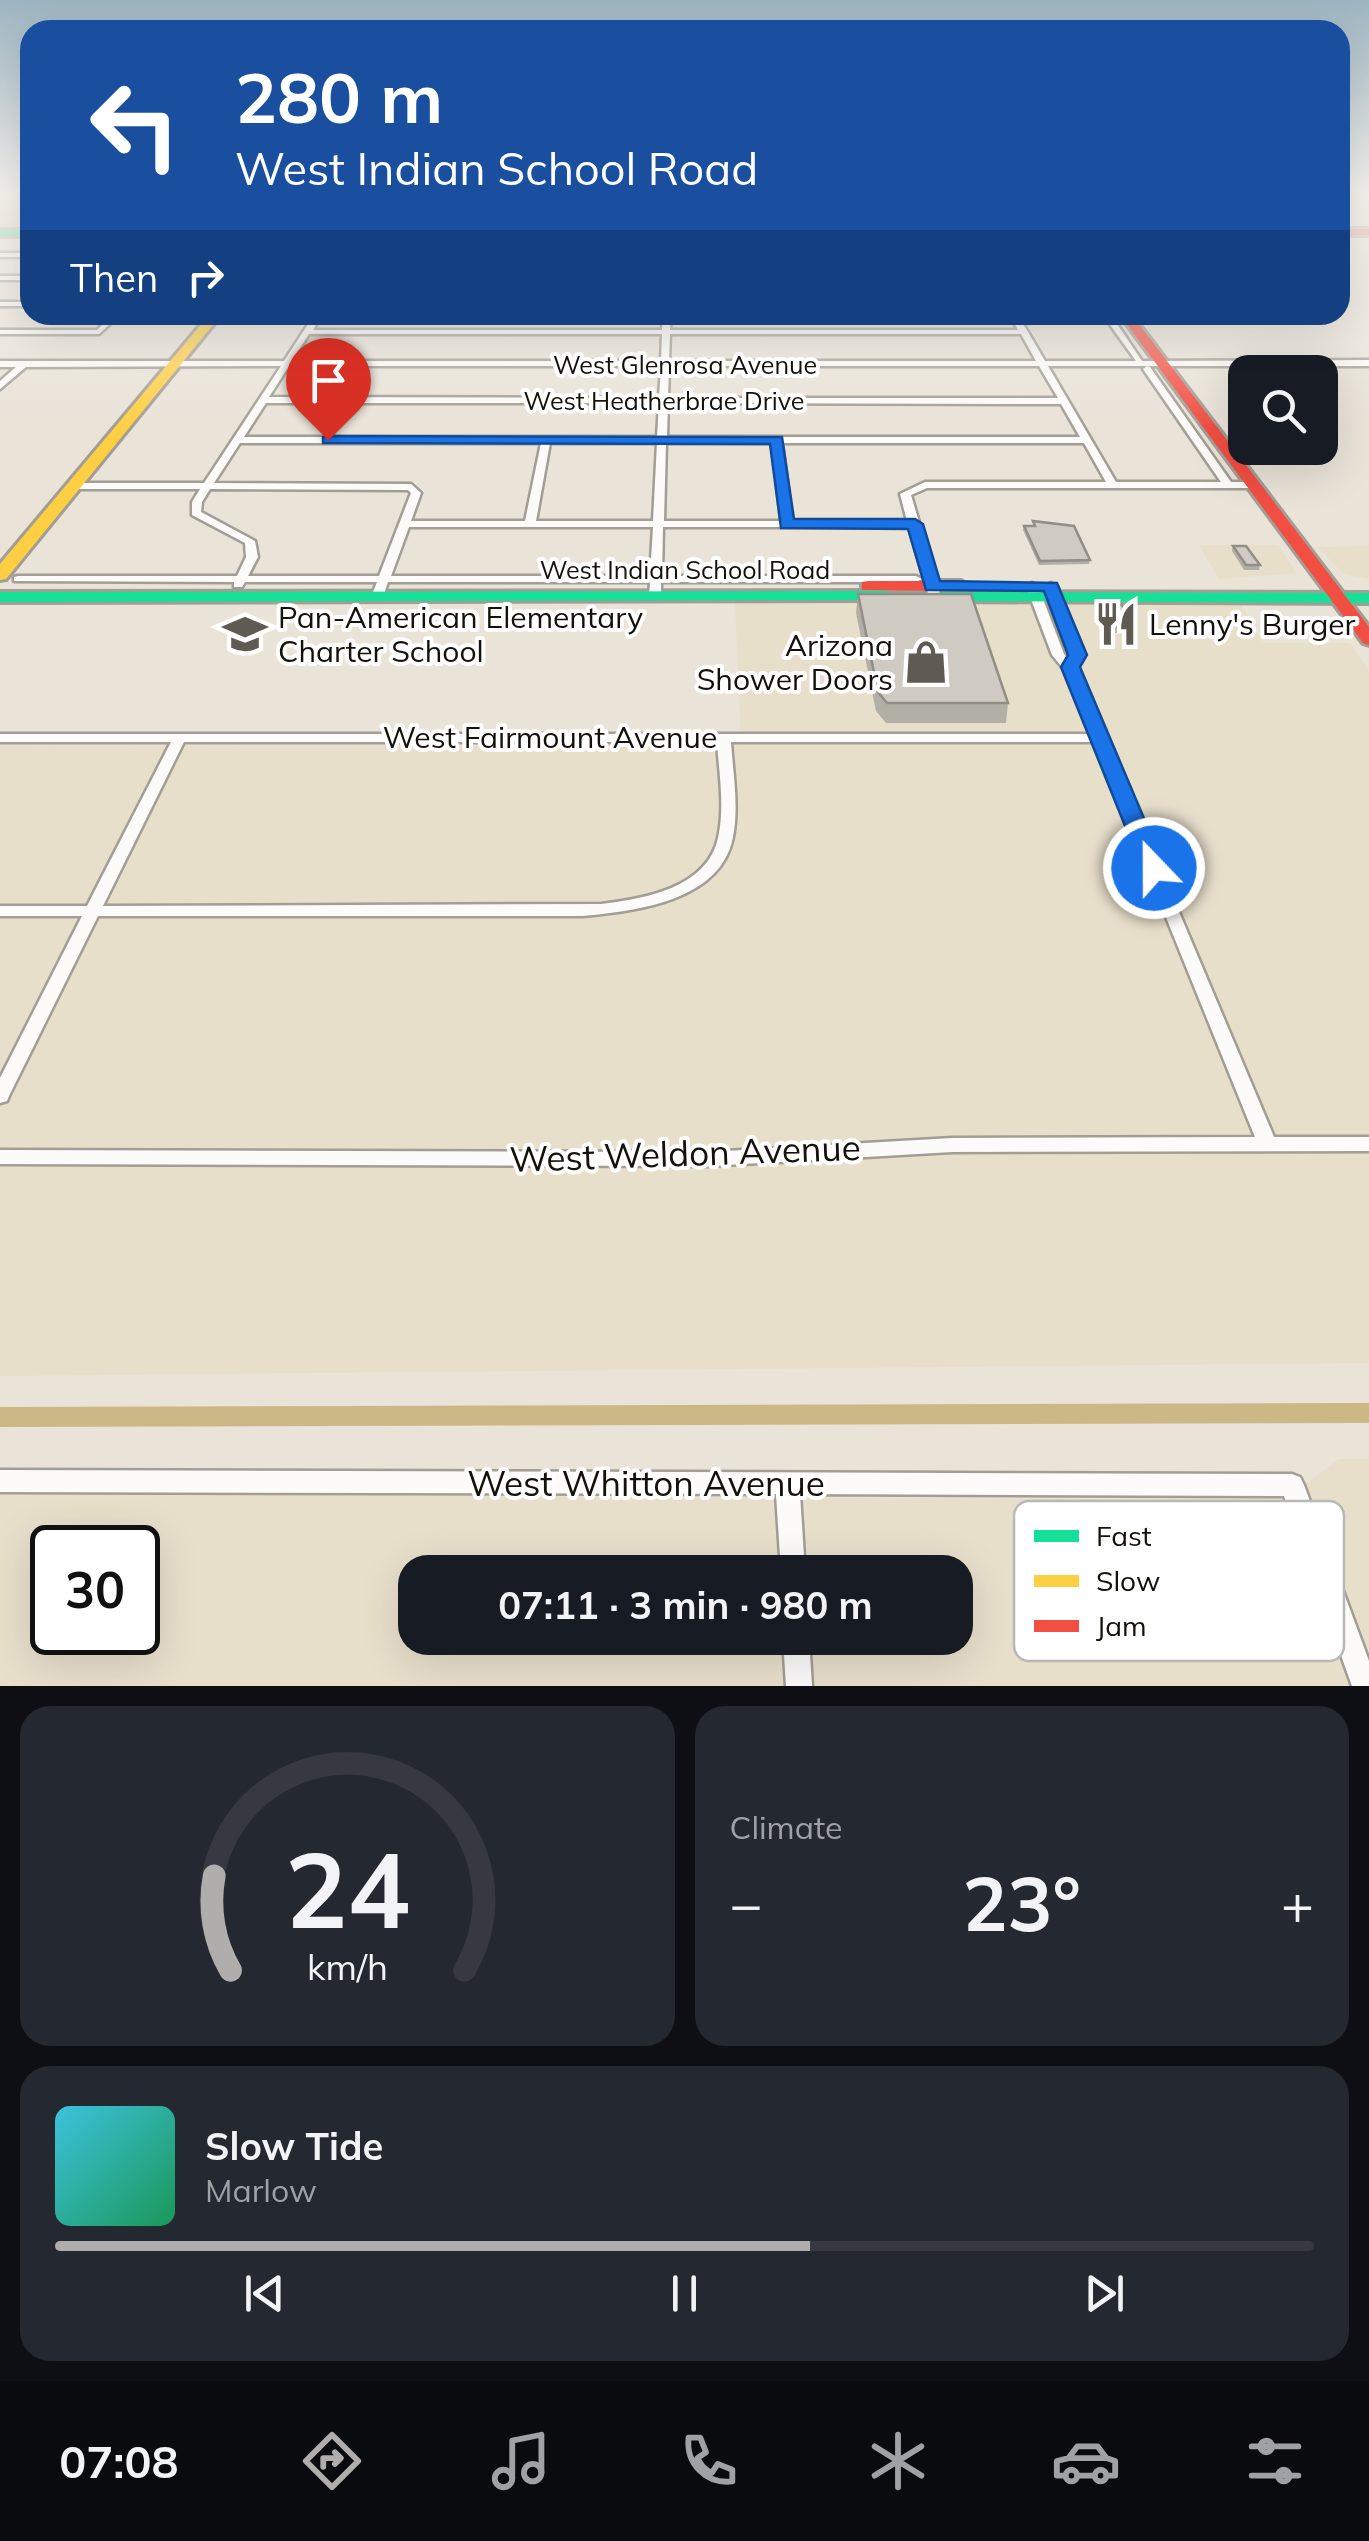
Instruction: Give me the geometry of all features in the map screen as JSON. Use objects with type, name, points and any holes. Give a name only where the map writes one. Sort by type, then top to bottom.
[{"type":"main road","points":[[6,580],[207,325]]},
{"type":"main road","points":[[1131,325],[1151,364],[1254,485],[1369,639]]},
{"type":"main road","name":"West Indian School Road","points":[[6,580],[381,587]]},
{"type":"main road","name":"West Indian School Road","points":[[1333,592],[1369,585]]},
{"type":"main road","name":"West Indian School Road","points":[[0,597],[381,587],[928,587],[1043,592],[1333,592],[1369,598]]},
{"type":"street","points":[[0,332],[99,332],[106,325]]},
{"type":"street","points":[[239,582],[252,557],[250,541],[196,513],[206,486],[312,325]]},
{"type":"street","points":[[655,587],[666,325]]},
{"type":"street","points":[[1019,325],[1113,485]]},
{"type":"street","points":[[1117,325],[1151,364],[1228,485]]},
{"type":"street","points":[[307,332],[1023,332]]},
{"type":"street","name":"West Glenrosa Avenue","points":[[0,364],[1369,363]]},
{"type":"street","points":[[0,386],[24,364]]},
{"type":"street","name":"West Heatherbrae Drive","points":[[262,400],[1066,401]]},
{"type":"street","points":[[236,440],[1088,440]]},
{"type":"street","points":[[530,524],[546,440]]},
{"type":"street","points":[[777,440],[786,524]]},
{"type":"street","points":[[928,587],[905,494],[910,488],[1254,485]]},
{"type":"street","points":[[77,486],[411,487],[416,493],[381,587]]},
{"type":"street","points":[[404,524],[915,524]]},
{"type":"street","points":[[1043,592],[1058,655],[1071,667],[1267,1144]]},
{"type":"street","points":[[0,910],[583,911],[650,900],[693,882],[721,853],[726,831],[724,736]]},
{"type":"street","points":[[0,1096],[180,737]]},
{"type":"street","name":"West Fairmount Avenue","points":[[0,738],[1101,738]]},
{"type":"street","name":"West Weldon Avenue","points":[[0,1158],[709,1158],[905,1146],[1369,1144]]},
{"type":"street","name":"West Whitton Avenue","points":[[0,1481],[1292,1485],[1298,1501]]},
{"type":"street","points":[[787,1484],[791,1555]]},
{"type":"street","name":"West Whitton Avenue","points":[[1344,1628],[1365,1686]]},
{"type":"street","points":[[797,1655],[800,1686]]},
{"type":"shaded area","points":[[1199,545],[1278,545],[1297,573],[1219,579]]},
{"type":"shaded area","points":[[1369,546],[1369,579],[1344,574],[1317,547]]},
{"type":"shaded area","points":[[735,603],[1241,605],[1264,643],[1350,643],[1369,670],[1369,1363],[0,1376],[0,746],[741,745]]},
{"type":"shaded area","points":[[1339,1459],[1369,1459],[1369,1686],[0,1686],[0,1494],[1285,1500]]},
{"type":"building","points":[[1033,521],[1074,526],[1090,560],[1040,561],[1024,526],[1035,526]]},
{"type":"building","points":[[1233,546],[1246,546],[1260,565],[1246,565]]},
{"type":"building","name":"Arizona Shower Doors","points":[[858,594],[971,594],[1008,703],[887,703],[878,692]]},
{"type":"building","points":[[1105,605],[1122,605],[1131,624],[1114,624]]},
{"type":"waterway","points":[[0,1417],[1369,1413]]},
{"type":"traffic: fast","points":[[0,597],[886,596]]},
{"type":"traffic: fast","points":[[943,597],[1369,598]]},
{"type":"traffic: slow","points":[[0,575],[207,325]]},
{"type":"traffic: jam","points":[[1134,325],[1369,639]]},
{"type":"traffic: jam","points":[[868,586],[961,586]]},
{"type":"place","name":"Lenny's Burger","points":[[1116,624]]},
{"type":"place","name":"Pan-American Elementary Charter School","points":[[245,634]]},
{"type":"place","name":"Arizona Shower Doors","points":[[926,662]]},
{"type":"route","points":[[328,440],[777,440],[786,524],[915,524],[932,586],[1051,586],[1078,655],[1071,667],[1154,868]]}]
